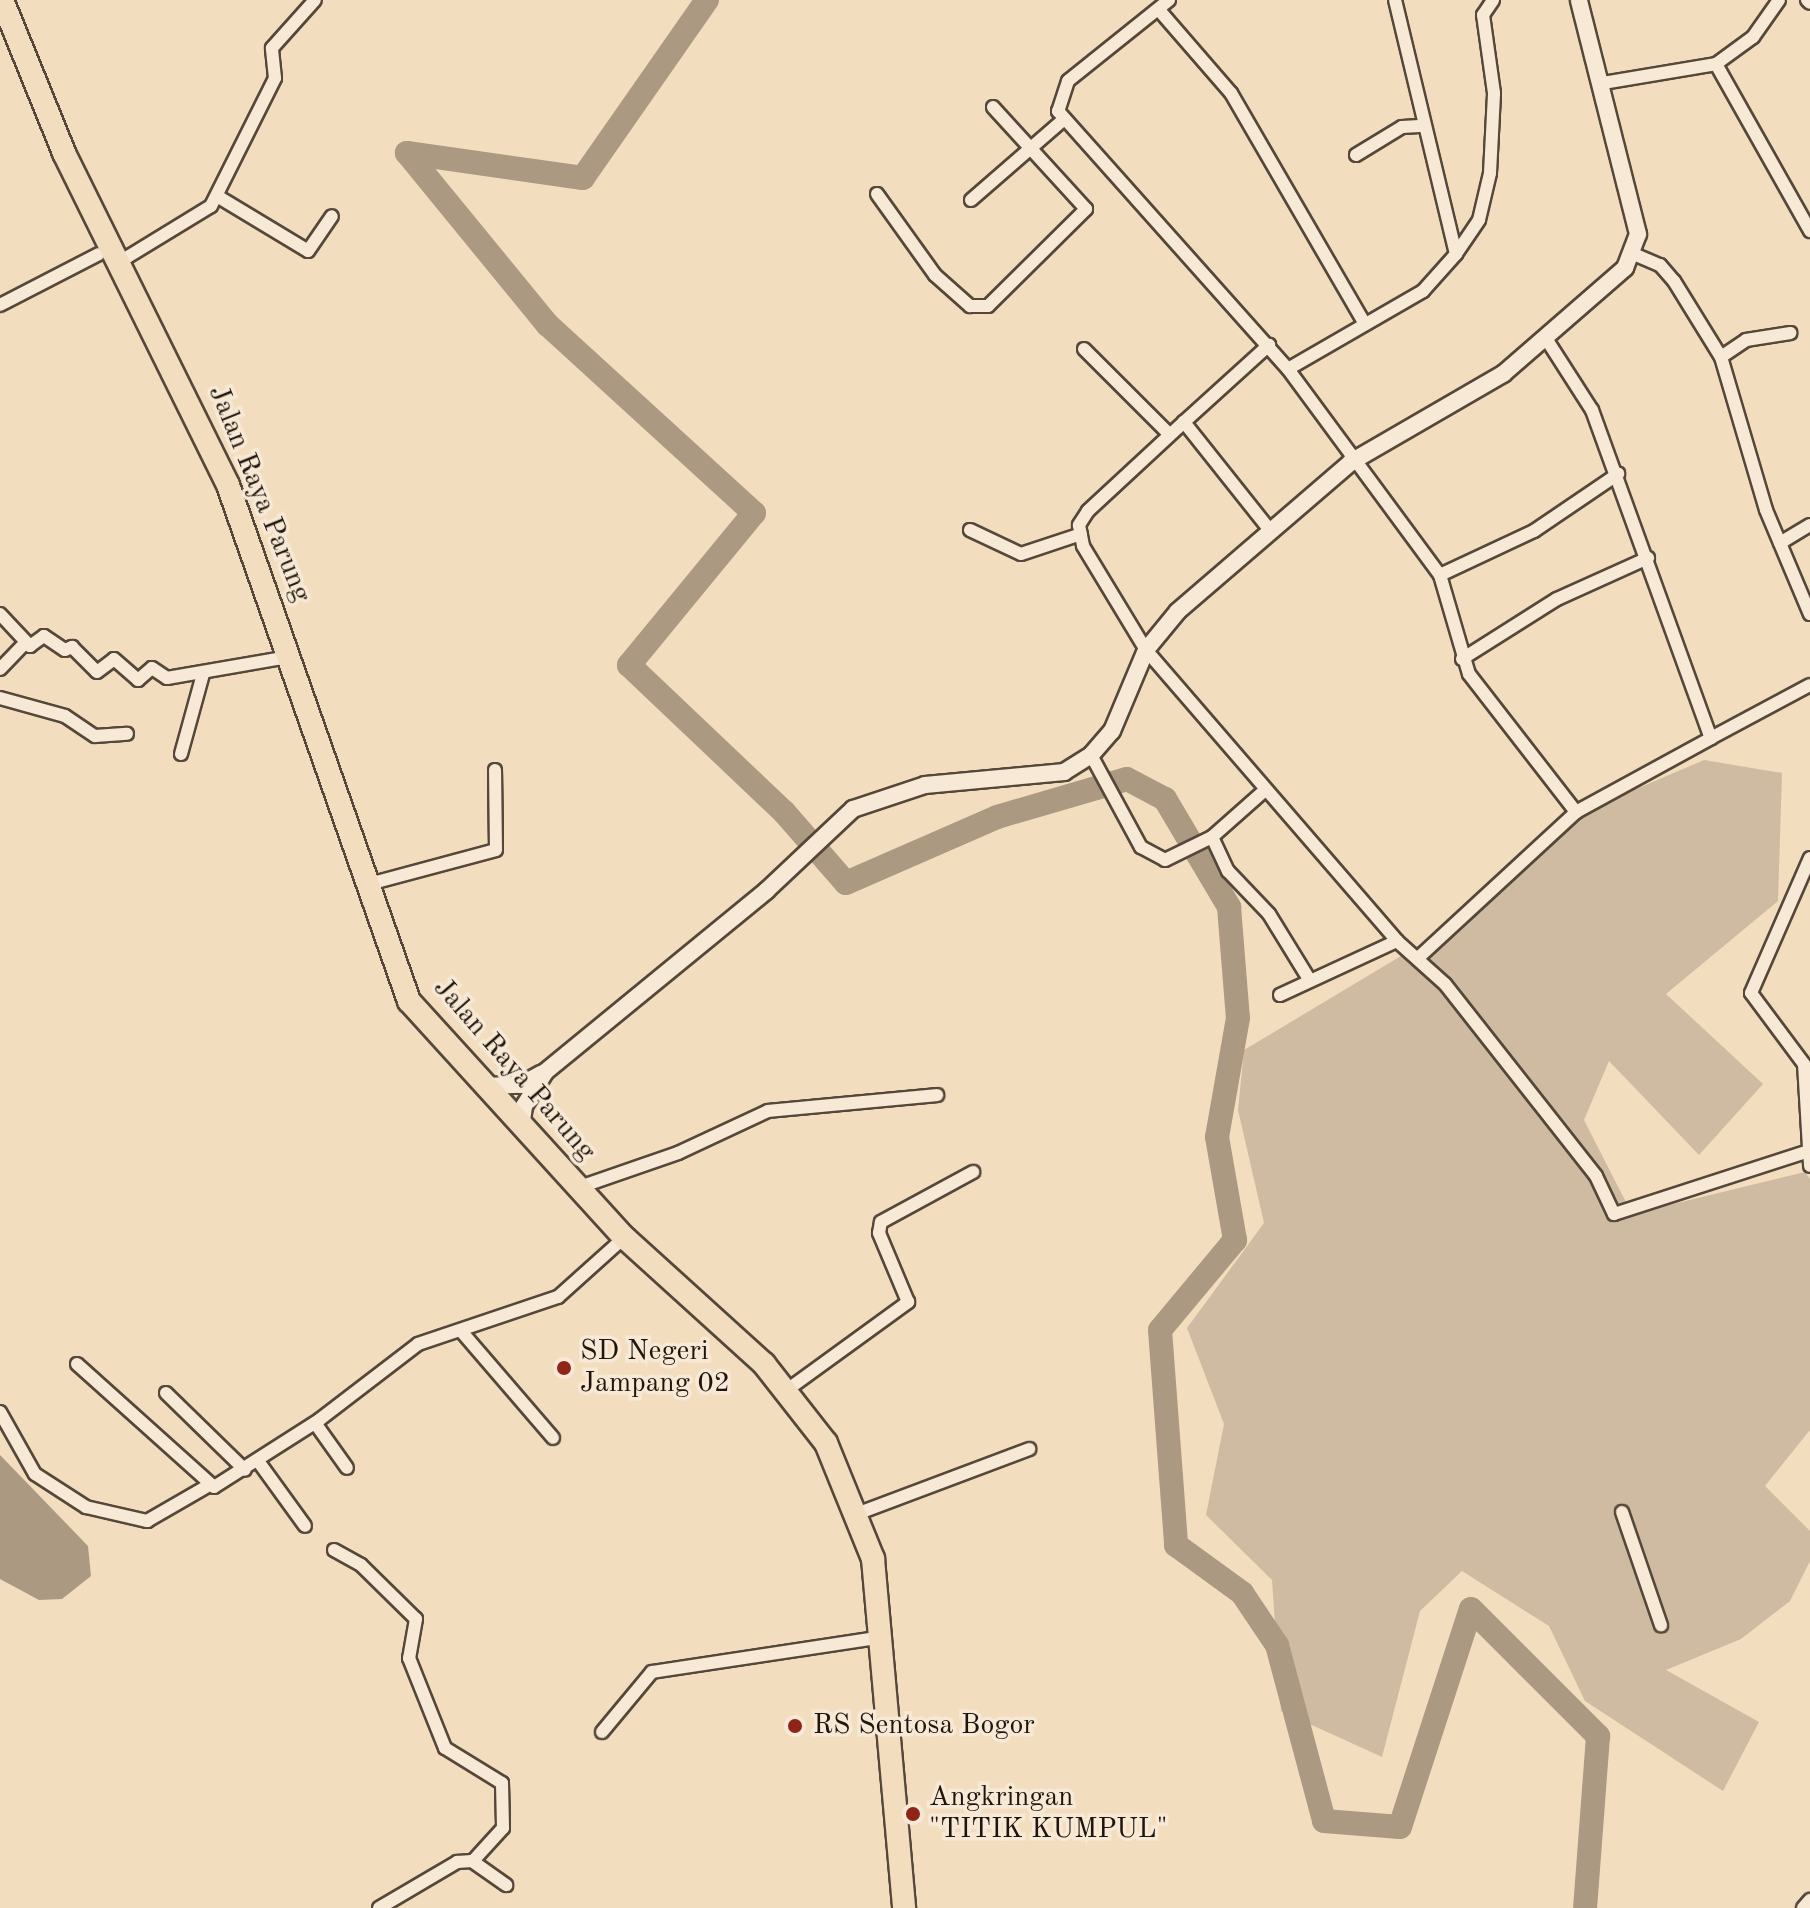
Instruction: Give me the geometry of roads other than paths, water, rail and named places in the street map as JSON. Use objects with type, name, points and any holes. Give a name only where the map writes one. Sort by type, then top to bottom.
[{"type":"highway","name":"Jalan Raya Parung","points":[[2,0],[108,259],[228,485],[409,1001],[481,1086],[577,1188],[787,1390],[826,1443],[859,1513],[873,1559],[880,1730],[904,1908]]},
{"type":"highway","name":"Jalan Raya Parung","points":[[0,32],[215,477],[283,658],[399,1003],[471,1093],[616,1245],[756,1372],[817,1450],[848,1508],[871,1639],[895,1908]]},
{"type":"street","points":[[0,305],[203,214],[217,196],[275,78],[272,48],[315,0]]},
{"type":"street","points":[[1169,0],[1068,81],[1056,101],[1063,120],[1288,369],[1351,462],[1440,575],[1462,659],[1576,812]]},
{"type":"street","points":[[1395,0],[1456,254]]},
{"type":"street","points":[[1288,369],[1364,322],[1423,291],[1456,254],[1479,220],[1490,173],[1494,93],[1483,15],[1493,0]]},
{"type":"street","points":[[481,1086],[521,1085],[545,1072],[799,856],[825,829],[885,794],[1053,774],[1091,755],[1112,731],[1146,650],[1269,529],[1351,462],[1547,340],[1636,255],[1638,234],[1603,83],[1579,0]]},
{"type":"street","points":[[1603,83],[1716,64],[1753,37],[1779,0]]},
{"type":"street","points":[[1159,10],[1231,93],[1364,322]]},
{"type":"street","points":[[1716,64],[1810,231]]},
{"type":"street","points":[[877,194],[922,261],[981,310],[1086,209],[993,107]]},
{"type":"street","points":[[971,200],[1034,149],[1063,120]]},
{"type":"street","points":[[1356,155],[1402,127],[1424,126]]},
{"type":"street","points":[[217,196],[308,251],[332,216]]},
{"type":"street","points":[[1636,255],[1667,273],[1721,357],[1780,543],[1810,614]]},
{"type":"street","points":[[1721,357],[1746,340],[1790,333]]},
{"type":"street","points":[[1547,340],[1592,410],[1648,558],[1658,604],[1711,738]]},
{"type":"street","points":[[1269,345],[1088,511],[1081,534],[1146,650],[1264,791],[1397,941],[1419,957],[1573,1145],[1614,1214],[1806,1152]]},
{"type":"street","points":[[1084,349],[1169,434]]},
{"type":"street","points":[[1184,422],[1269,529]]},
{"type":"street","points":[[1440,575],[1534,531],[1618,474]]},
{"type":"street","points":[[1780,543],[1810,525]]},
{"type":"street","points":[[970,530],[1021,554],[1081,534]]},
{"type":"street","points":[[1462,659],[1557,599],[1648,558]]},
{"type":"street","points":[[0,614],[32,647],[44,636],[65,650],[72,647],[97,672],[114,659],[138,680],[154,668],[165,678],[203,674],[283,658]]},
{"type":"street","points":[[0,669],[26,642]]},
{"type":"street","points":[[181,754],[203,674]]},
{"type":"street","points":[[1419,957],[1576,812],[1810,685]]},
{"type":"street","points":[[0,698],[70,718],[95,736],[127,734]]},
{"type":"street","points":[[1091,755],[1116,805],[1152,856],[1188,852],[1211,838],[1264,791]]},
{"type":"street","points":[[369,884],[496,850],[495,770]]},
{"type":"street","points":[[1211,838],[1228,871],[1269,914],[1309,979]]},
{"type":"street","points":[[1810,858],[1751,993],[1804,1064],[1806,1152],[1810,1166]]},
{"type":"street","points":[[1280,995],[1397,941]]},
{"type":"street","points":[[521,1128],[524,1106],[545,1072]]},
{"type":"street","points":[[577,1188],[768,1111],[937,1095]]},
{"type":"street","points":[[787,1390],[908,1302],[879,1233],[881,1222],[973,1172]]},
{"type":"street","points":[[0,1412],[35,1474],[86,1507],[147,1521],[206,1487],[245,1470],[315,1423],[418,1344],[558,1297],[616,1245]]},
{"type":"street","points":[[461,1331],[553,1438]]},
{"type":"street","points":[[77,1364],[206,1487]]},
{"type":"street","points":[[166,1393],[245,1470]]},
{"type":"street","points":[[315,1423],[347,1468]]},
{"type":"street","points":[[859,1513],[1029,1449]]},
{"type":"street","points":[[258,1461],[305,1526]]},
{"type":"street","points":[[1622,1512],[1661,1625]]},
{"type":"street","points":[[334,1550],[361,1565],[416,1619],[409,1658],[445,1748],[502,1783],[503,1828],[473,1861],[452,1864],[379,1908]]},
{"type":"street","points":[[602,1732],[652,1672],[871,1639]]},
{"type":"street","points":[[473,1861],[506,1885]]},
{"type":"street","points":[[1803,1908],[1810,1900]]},
{"type":"waterway","points":[[707,0],[583,178],[407,153],[548,325],[754,513],[629,665],[784,812],[846,883],[997,817],[1127,779],[1165,799],[1229,907],[1238,1018],[1217,1137],[1235,1240],[1160,1330],[1176,1545],[1242,1593],[1277,1645],[1324,1821],[1400,1827],[1471,1609],[1598,1736],[1585,1908]]},
{"type":"place","name":"SD Negeri Jampang 02","points":[[564,1368]]},
{"type":"place","name":"RS Sentosa Bogor","points":[[795,1726]]},
{"type":"place","name":"Angkringan \"TITIK KUMPUL\"","points":[[913,1814]]}]
